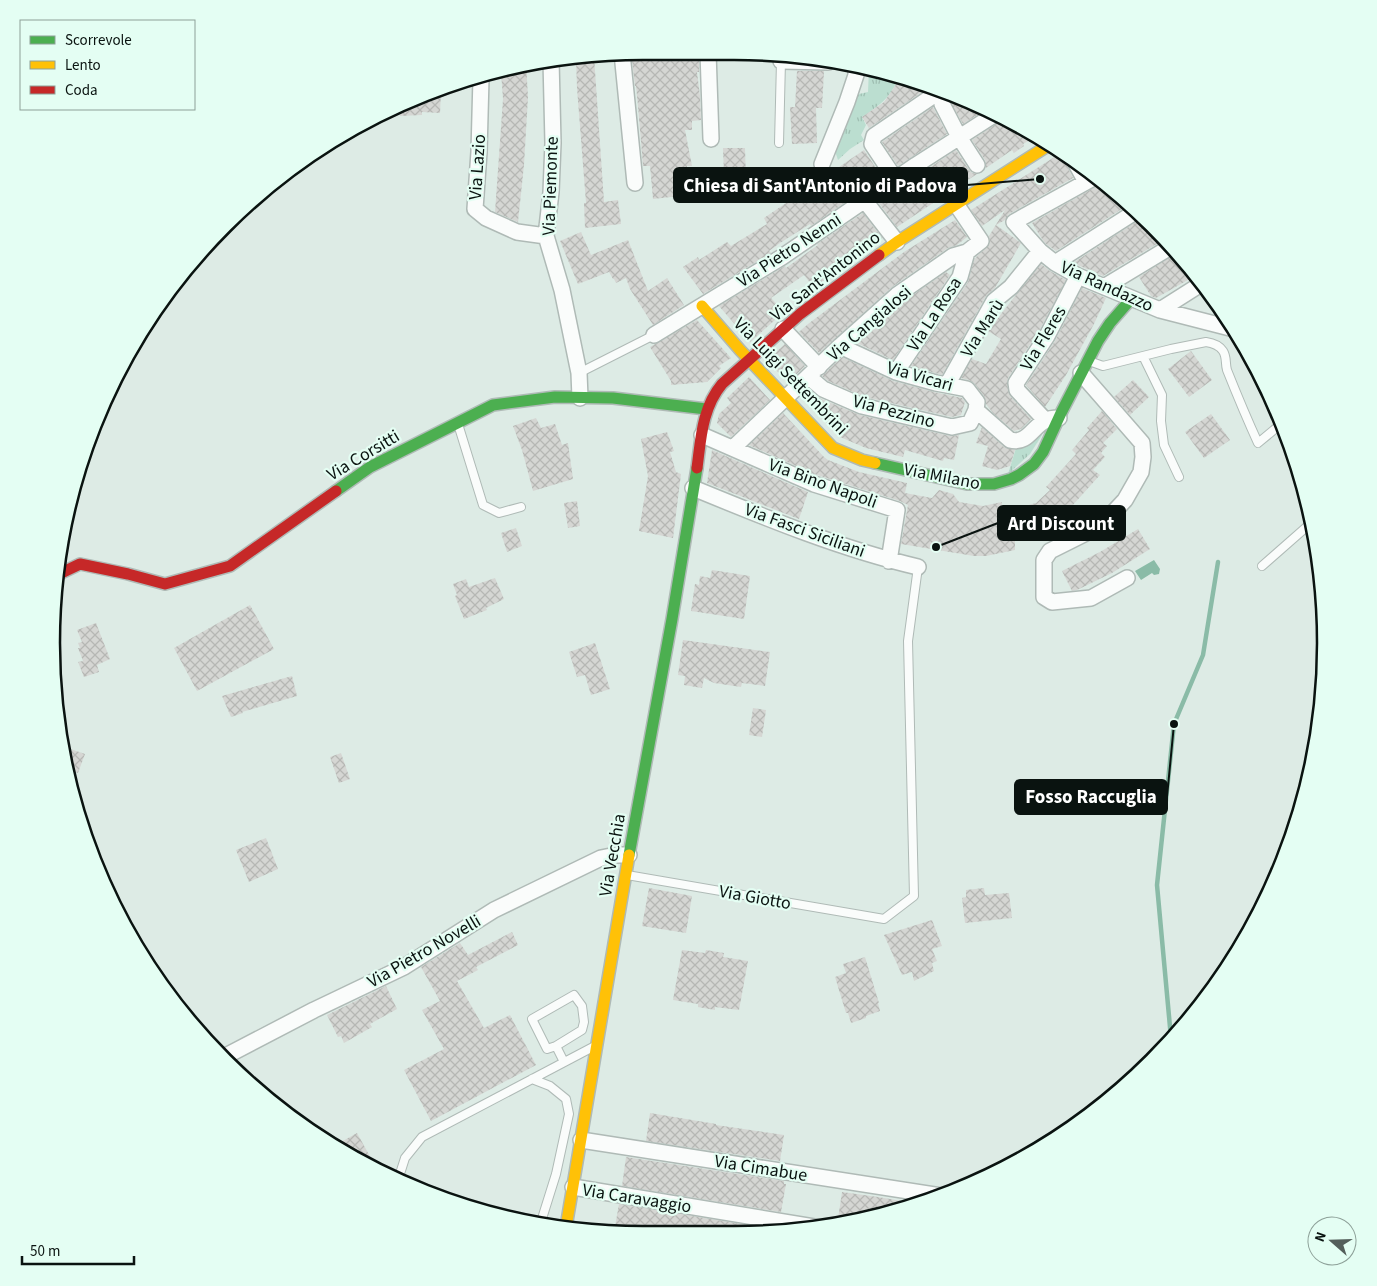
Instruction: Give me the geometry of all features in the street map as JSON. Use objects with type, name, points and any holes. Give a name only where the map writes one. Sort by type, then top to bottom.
[{"type":"street","points":[[708,60],[711,140]]},
{"type":"street","points":[[623,61],[635,183]]},
{"type":"street","name":"Via Piemonte","points":[[551,67],[553,142],[551,192],[546,236],[562,290],[579,373],[580,398]]},
{"type":"street","points":[[822,164],[847,102],[856,73]]},
{"type":"street","name":"Via Lazio","points":[[481,83],[475,209],[486,218],[517,232],[546,236]]},
{"type":"street","points":[[896,180],[872,144],[874,136],[883,128],[940,98]]},
{"type":"street","points":[[942,98],[959,137],[977,165]]},
{"type":"street","name":"Via Pietro Nenni","points":[[654,335],[782,257],[988,118]]},
{"type":"street","name":"Via Sant'Antonino","points":[[693,488],[706,409],[712,395],[722,384],[800,314],[897,242],[1044,149]]},
{"type":"street","name":"Via Randazzo","points":[[1089,180],[1014,222],[1040,251],[1055,263],[1078,276],[1160,310],[1219,320]]},
{"type":"street","points":[[865,200],[897,242]]},
{"type":"street","points":[[956,204],[981,241],[967,252]]},
{"type":"street","points":[[1055,263],[1129,216]]},
{"type":"street","name":"Via Marù","points":[[948,384],[994,301],[1011,287],[1040,251]]},
{"type":"street","points":[[1104,287],[1164,251]]},
{"type":"street","name":"Via Cangialosi","points":[[733,448],[840,346],[897,295],[953,256],[967,252]]},
{"type":"street","name":"Via La Rosa","points":[[896,372],[960,277],[967,252]]},
{"type":"street","name":"Via Fleres","points":[[1052,419],[1017,390],[1016,383],[1047,336],[1078,276]]},
{"type":"street","points":[[1160,310],[1196,287]]},
{"type":"street","name":"Via Milano","points":[[862,460],[980,486],[1016,477],[1034,464],[1048,446],[1052,419],[1104,330],[1130,298]]},
{"type":"street","name":"Via Luigi Settembrini","points":[[702,306],[833,448],[862,460]]},
{"type":"street","points":[[783,329],[814,372]]},
{"type":"street","name":"Via Vicari","points":[[840,346],[896,372],[967,389],[977,402],[976,410],[1014,442],[1018,442],[1052,419]]},
{"type":"street","points":[[1084,367],[1142,443],[1141,472],[1125,500],[1111,515],[1086,533],[1050,551],[1044,560],[1044,597],[1052,602],[1091,598],[1127,578]]},
{"type":"street","name":"Via Pezzino","points":[[814,372],[823,389],[862,406],[952,427],[970,423],[976,410]]},
{"type":"street","name":"Via Corsitti","points":[[65,571],[80,564],[165,584],[230,566],[370,467],[493,405],[555,397],[613,398],[706,409]]},
{"type":"street","name":"Via Bino Napoli","points":[[702,435],[814,484],[897,510],[890,561]]},
{"type":"street","name":"Via Fasci Siciliani","points":[[693,488],[788,526],[890,561],[918,567]]},
{"type":"street","name":"Via Vecchia","points":[[567,1221],[693,488]]},
{"type":"street","name":"Via Pietro Novelli","points":[[230,1054],[314,1010],[404,967],[494,910],[601,858],[629,855]]},
{"type":"street","name":"Via Cimabue","points":[[581,1140],[925,1194]]},
{"type":"street","points":[[560,1220],[573,1187]]},
{"type":"street","name":"Via Caravaggio","points":[[573,1187],[790,1223]]},
{"type":"lane","points":[[779,142],[781,62]]},
{"type":"lane","points":[[579,373],[654,335]]},
{"type":"lane","points":[[1084,367],[1103,366],[1206,342],[1216,345],[1224,353],[1226,365],[1258,444],[1276,428]]},
{"type":"lane","points":[[1143,356],[1162,395],[1164,445],[1179,477]]},
{"type":"lane","points":[[458,422],[483,505],[499,513],[521,507]]},
{"type":"lane","points":[[1262,566],[1306,528]]},
{"type":"lane","name":"Via Giotto","points":[[626,875],[884,919],[914,896],[908,641],[918,567]]},
{"type":"lane","points":[[574,995],[582,1006],[584,1022],[582,1030],[556,1046],[547,1049],[532,1018],[574,995]]},
{"type":"lane","points":[[400,1173],[405,1158],[422,1137],[597,1045]]},
{"type":"lane","points":[[556,1046],[564,1062]]},
{"type":"lane","points":[[532,1079],[550,1086],[566,1099],[569,1114],[556,1174],[542,1217]]},
{"type":"green space","points":[[869,76],[896,83],[884,100],[862,117],[866,125],[861,135],[864,140],[838,160],[835,151],[851,105],[859,94],[868,92]]},
{"type":"green space","points":[[1040,433],[1042,435],[1030,454],[1008,474],[1016,448],[1022,447]]},
{"type":"shaded area","points":[[1154,560],[1160,569],[1159,574],[1154,575],[1152,573],[1141,580],[1135,571]]},
{"type":"building","points":[[632,60],[699,60],[699,72],[697,72],[701,120],[692,121],[692,130],[685,130],[692,166],[687,166],[689,195],[653,199],[650,166],[643,166]]},
{"type":"building","points":[[594,62],[604,202],[618,200],[621,224],[585,228],[584,203],[586,203],[576,64]]},
{"type":"building","points":[[797,71],[824,71],[822,108],[816,108],[817,143],[792,144],[790,107],[795,107]]},
{"type":"building","points":[[527,72],[528,97],[518,222],[495,212],[503,99],[501,78]]},
{"type":"building","points":[[897,84],[923,92],[869,128],[862,117],[884,102]]},
{"type":"building","points":[[441,96],[440,113],[422,112],[422,115],[400,116],[400,113]]},
{"type":"building","points":[[950,102],[979,114],[963,124]]},
{"type":"building","points":[[933,107],[947,134],[898,166],[882,142]]},
{"type":"building","points":[[998,123],[1030,140],[1014,153],[1012,150],[986,168],[985,160],[972,140]]},
{"type":"building","points":[[723,148],[745,148],[746,180],[755,180],[756,196],[746,196],[746,200],[725,201]]},
{"type":"building","points":[[864,150],[882,177],[811,226],[810,224],[780,243],[769,251],[771,253],[703,294],[683,267],[698,257],[699,260],[727,242],[731,246],[767,224],[764,218]]},
{"type":"building","points":[[956,150],[969,170],[977,174],[897,227],[878,202]]},
{"type":"building","points":[[1055,156],[1067,164],[1073,178],[1009,214],[1005,220],[996,225],[1021,243],[995,288],[986,296],[942,375],[911,366],[968,282],[974,260],[989,245],[989,236],[1005,210],[982,226],[971,210]]},
{"type":"building","points":[[1096,186],[1122,209],[1056,251],[1046,244],[1032,223]]},
{"type":"building","points":[[863,213],[882,238],[814,288],[804,275],[771,298],[784,312],[750,342],[719,306],[785,266],[786,268],[817,244]]},
{"type":"building","points":[[955,220],[967,237],[892,287],[819,353],[799,332],[904,252]]},
{"type":"building","points":[[1136,222],[1158,243],[1103,276],[1073,263]]},
{"type":"building","points":[[581,232],[591,255],[628,240],[648,291],[667,278],[684,305],[653,325],[630,289],[626,278],[616,283],[609,272],[578,284],[560,241]]},
{"type":"building","points":[[1170,257],[1189,279],[1156,298],[1151,296],[1139,277]]},
{"type":"building","points":[[1041,264],[1066,280],[1039,331],[1008,378],[1007,384],[1010,396],[1031,419],[1021,429],[1014,431],[993,413],[974,383],[961,378],[972,359],[986,364],[1001,339],[988,331]]},
{"type":"building","points":[[946,272],[950,275],[893,360],[857,343],[903,302]]},
{"type":"building","points":[[1082,288],[1106,298],[1066,375],[1045,407],[1026,385],[1055,341]]},
{"type":"building","points":[[697,320],[731,358],[719,366],[721,368],[707,382],[671,385],[671,381],[650,347]]},
{"type":"building","points":[[785,344],[805,366],[788,383],[767,360]]},
{"type":"building","points":[[1191,351],[1212,380],[1189,397],[1168,369]]},
{"type":"building","points":[[842,357],[893,381],[962,398],[965,402],[961,415],[952,417],[865,397],[828,381],[822,376]]},
{"type":"building","points":[[749,377],[770,400],[731,437],[717,423],[719,414],[731,403],[727,398]]},
{"type":"building","points":[[1133,380],[1149,397],[1130,415],[1114,397]]},
{"type":"building","points":[[809,389],[819,398],[860,415],[950,436],[959,435],[954,460],[944,458],[943,461],[905,450],[903,457],[866,448],[840,437],[801,396]]},
{"type":"building","points":[[1102,411],[1117,429],[1103,443],[1107,446],[1101,453],[1105,457],[1093,470],[1100,475],[1072,506],[1053,523],[1031,529],[1031,534],[1015,538],[1015,550],[986,556],[974,556],[901,544],[908,505],[814,474],[749,445],[783,413],[828,460],[859,472],[907,483],[905,493],[932,498],[939,490],[953,494],[959,502],[983,506],[1002,502],[1001,512],[1036,503],[1050,490],[1046,487],[1076,454],[1072,450],[1089,430],[1087,428]]},
{"type":"building","points":[[1211,414],[1230,440],[1204,458],[1185,432]]},
{"type":"building","points":[[536,418],[541,428],[555,424],[562,445],[568,443],[573,479],[533,491],[522,450],[513,426]]},
{"type":"building","points":[[982,427],[1004,447],[1015,450],[1010,466],[997,470],[982,466],[988,446],[976,443]]},
{"type":"building","points":[[667,432],[674,451],[670,452],[676,472],[681,474],[673,538],[639,531],[648,476],[641,439]]},
{"type":"building","points":[[712,450],[808,492],[799,519],[707,483]]},
{"type":"building","points":[[577,501],[580,526],[568,528],[564,503]]},
{"type":"building","points":[[516,528],[522,546],[507,552],[501,533]]},
{"type":"building","points":[[1138,529],[1150,549],[1112,573],[1072,591],[1062,571],[1100,552]]},
{"type":"building","points":[[712,570],[750,576],[744,619],[691,611],[695,584],[699,585],[700,576],[710,578]]},
{"type":"building","points":[[495,578],[504,599],[486,608],[487,610],[464,619],[455,596],[457,595],[453,584],[466,579],[469,587]]},
{"type":"building","points":[[250,605],[274,649],[197,691],[174,648]]},
{"type":"building","points":[[96,623],[110,659],[97,665],[99,672],[84,677],[78,662],[83,661],[78,648],[80,648],[78,643],[82,642],[77,630]]},
{"type":"building","points":[[683,640],[770,652],[765,686],[742,683],[741,687],[714,683],[704,678],[702,688],[684,685],[685,676],[678,675]]},
{"type":"building","points":[[595,643],[610,689],[591,695],[585,675],[577,677],[569,652]]},
{"type":"building","points":[[292,676],[297,696],[231,717],[222,696]]},
{"type":"building","points":[[753,708],[766,710],[762,737],[749,735]]},
{"type":"building","points":[[70,749],[85,754],[78,773],[75,772]]},
{"type":"building","points":[[341,753],[350,779],[339,783],[330,757]]},
{"type":"building","points":[[266,838],[278,869],[249,882],[236,850]]},
{"type":"building","points":[[649,888],[692,896],[686,933],[642,926]]},
{"type":"building","points":[[984,888],[985,895],[1009,893],[1012,918],[965,923],[962,898],[966,897],[966,890]]},
{"type":"building","points":[[932,920],[942,946],[932,949],[937,961],[932,963],[934,971],[914,981],[912,972],[902,975],[884,935]]},
{"type":"building","points":[[512,932],[518,945],[476,967],[478,970],[457,981],[484,1028],[510,1015],[536,1065],[431,1121],[404,1070],[444,1049],[422,1010],[440,1001],[421,967],[460,943],[468,955]]},
{"type":"building","points":[[682,950],[705,953],[706,950],[724,953],[723,957],[748,961],[739,1010],[715,1007],[715,1010],[698,1007],[698,1004],[673,1000]]},
{"type":"building","points":[[865,957],[880,1011],[851,1023],[835,977],[846,973],[843,964]]},
{"type":"building","points":[[386,986],[397,1009],[370,1024],[372,1027],[344,1043],[341,1036],[338,1037],[327,1015]]},
{"type":"building","points":[[650,1113],[784,1135],[780,1161],[646,1141]]},
{"type":"building","points":[[357,1133],[371,1159],[351,1148],[341,1142]]},
{"type":"building","points":[[626,1157],[784,1181],[784,1184],[786,1184],[781,1212],[622,1186]]},
{"type":"building","points":[[842,1192],[902,1201],[885,1206],[838,1217]]},
{"type":"building","points":[[619,1204],[751,1226],[643,1226],[615,1225]]},
{"type":"waterway","points":[[1170,1029],[1157,885],[1174,724],[1203,655],[1218,562]]},
{"type":"traffic: fast","points":[[875,463],[967,484],[994,484],[1019,475],[1034,464],[1043,452],[1098,341],[1110,323],[1131,299]]},
{"type":"traffic: fast","points":[[336,491],[370,467],[493,405],[555,397],[613,398],[706,409]]},
{"type":"traffic: fast","points":[[629,855],[672,619],[697,468]]},
{"type":"traffic: slow","points":[[879,255],[1043,149]]},
{"type":"traffic: slow","points":[[702,306],[740,350],[833,448],[862,460],[875,463]]},
{"type":"traffic: slow","points":[[567,1221],[629,855]]},
{"type":"traffic: jam","points":[[697,468],[706,413],[715,393],[722,384],[800,314],[879,255]]},
{"type":"traffic: jam","points":[[65,571],[80,564],[165,584],[230,566],[336,491]]},
{"type":"place","name":"Chiesa di Sant'Antonio di Padova","points":[[1040,179]]},
{"type":"place","name":"Ard Discount","points":[[936,547]]},
{"type":"place","name":"Fosso Raccuglia","points":[[1174,724]]}]
